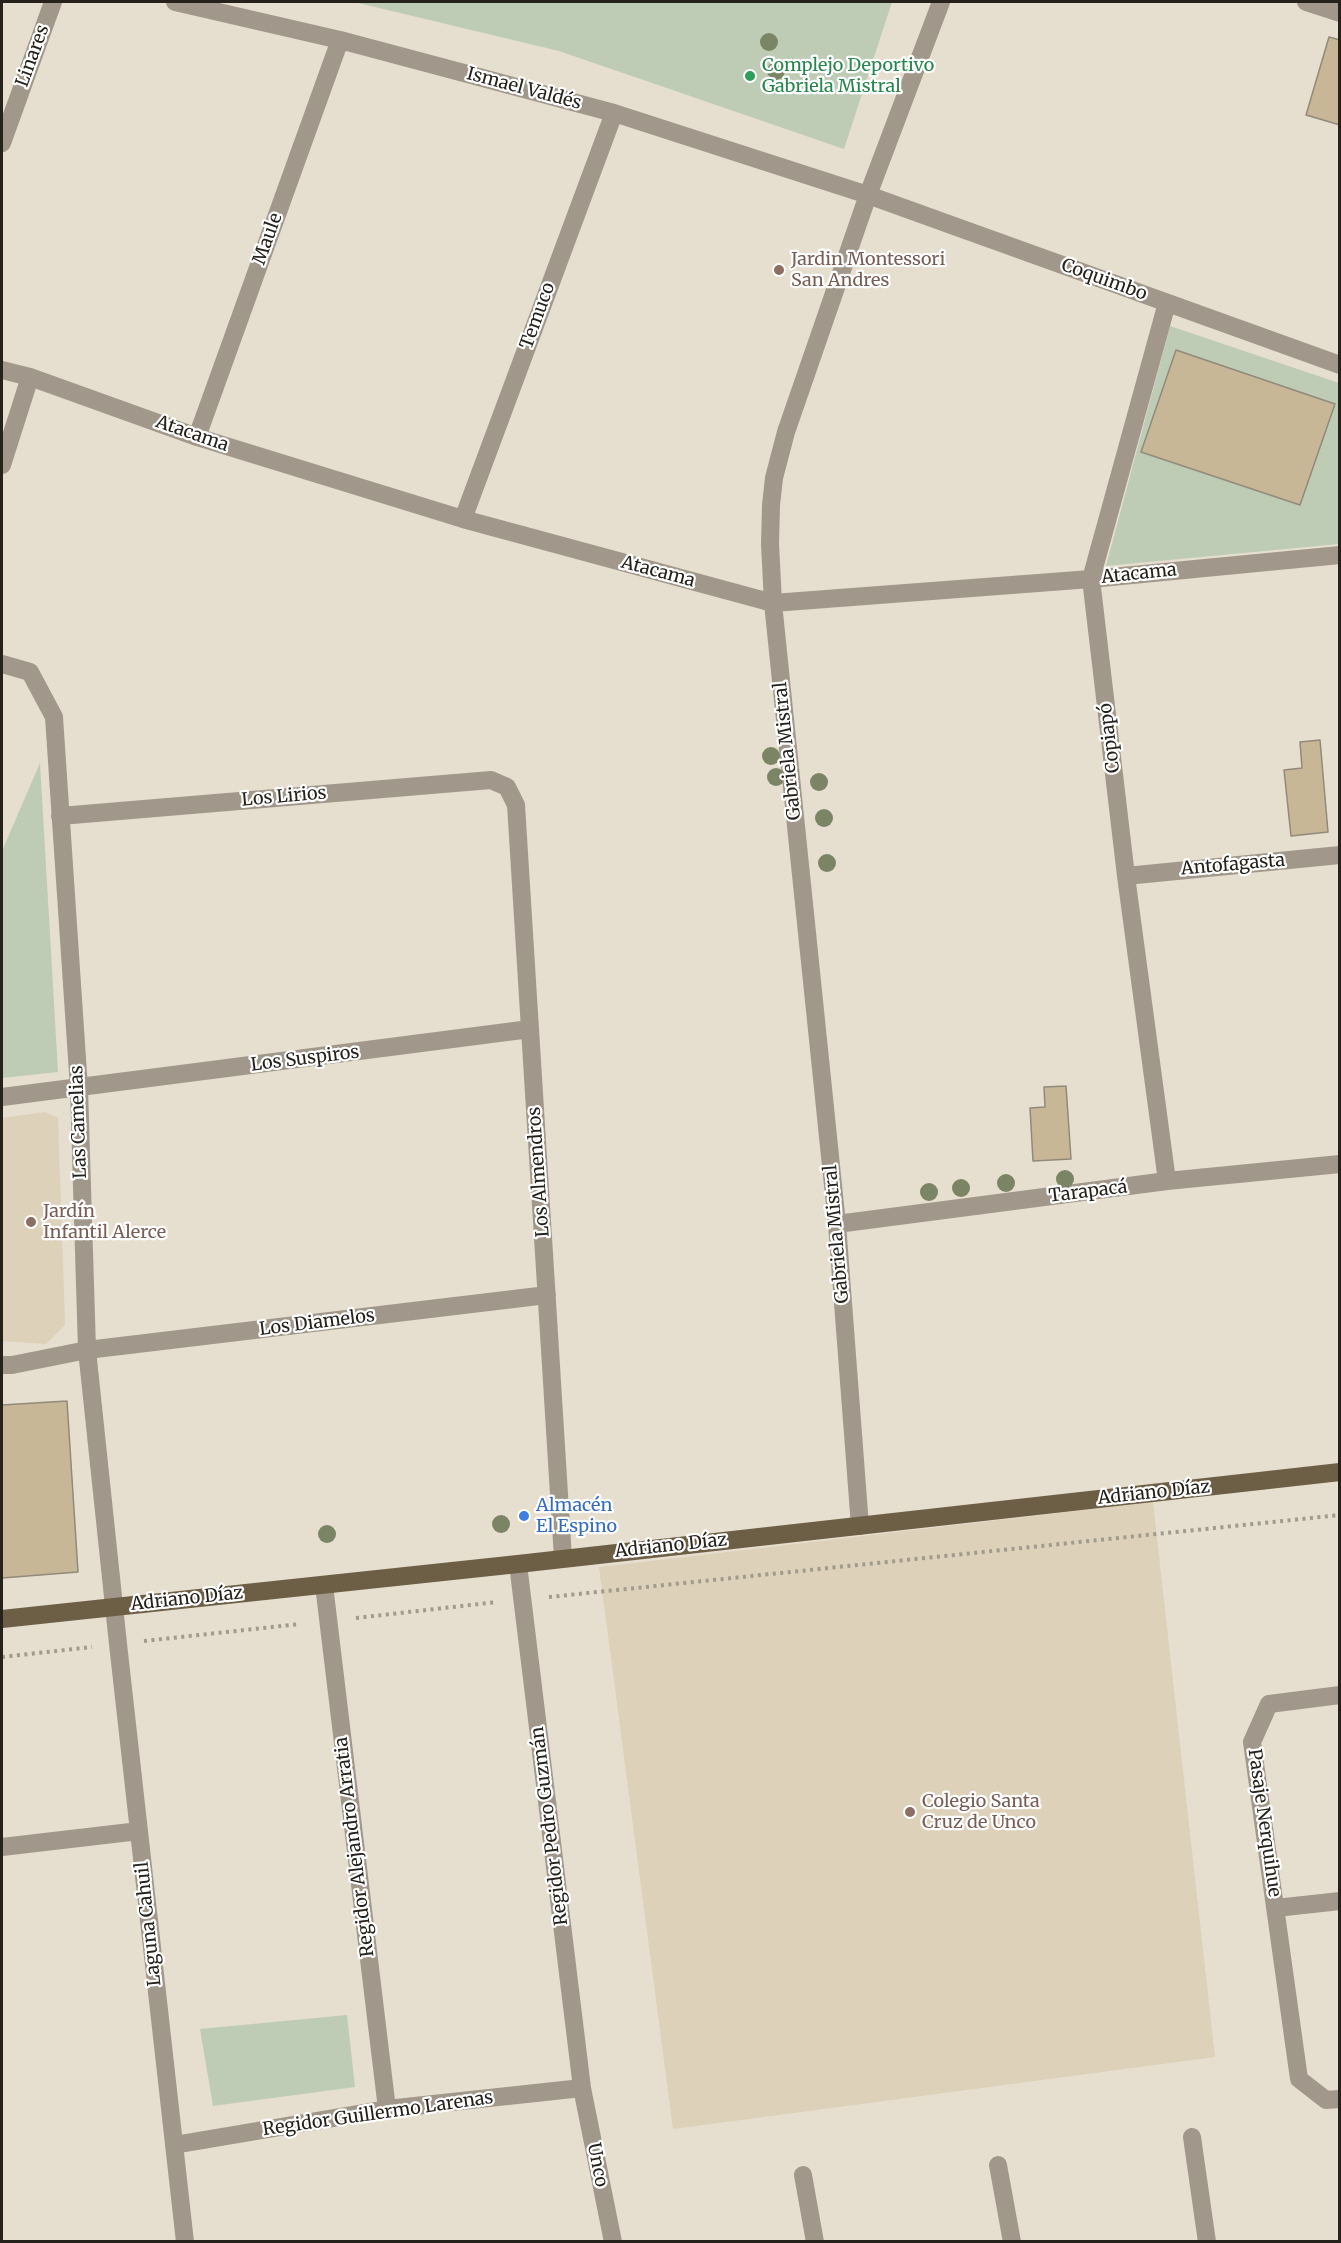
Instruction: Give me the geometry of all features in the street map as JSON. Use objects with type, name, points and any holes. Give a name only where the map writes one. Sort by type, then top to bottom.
[{"type":"main road","name":"Adriano Díaz","points":[[2,1619],[1340,1472]]},
{"type":"street","name":"Linares","points":[[2,143],[53,2]]},
{"type":"street","name":"Ismael Valdés","points":[[175,2],[340,40],[614,113],[868,195]]},
{"type":"street","name":"Gabriela Mistral","points":[[860,1526],[837,1224],[773,603],[770,544],[774,478],[786,432],[868,195],[941,2]]},
{"type":"street","points":[[1306,2],[1340,12]]},
{"type":"street","name":"Maule","points":[[197,437],[340,40]]},
{"type":"street","name":"Temuco","points":[[463,519],[614,113]]},
{"type":"street","name":"Coquimbo","points":[[868,195],[1340,365]]},
{"type":"street","name":"Copiapó","points":[[1167,303],[1091,579],[1126,876],[1167,1181]]},
{"type":"street","name":"Atacama","points":[[2,370],[30,377],[197,437],[463,519],[773,603],[1091,579],[1340,555]]},
{"type":"street","points":[[2,465],[30,377]]},
{"type":"street","name":"Las Camelias","points":[[2,664],[30,672],[54,717],[79,1088],[87,1350],[114,1606]]},
{"type":"street","name":"Los Lirios","points":[[60,816],[491,780],[507,787]]},
{"type":"street","name":"Los Almendros","points":[[507,787],[516,805],[563,1558]]},
{"type":"street","name":"Antofagasta","points":[[1126,876],[1340,855]]},
{"type":"street","name":"Los Suspiros","points":[[2,1097],[530,1029]]},
{"type":"street","name":"Tarapacá","points":[[837,1224],[1167,1181],[1340,1164]]},
{"type":"street","name":"Los Diamelos","points":[[2,1365],[87,1350],[547,1295]]},
{"type":"street","name":"Regidor Pedro Guzmán","points":[[518,1564],[582,2088]]},
{"type":"street","name":"Regidor Alejandro Arratia","points":[[324,1585],[387,2109]]},
{"type":"street","name":"Laguna Cahuil","points":[[114,1606],[185,2241]]},
{"type":"street","name":"Pasaje Nerquihue","points":[[1276,1908],[1252,1742],[1269,1704],[1340,1695]]},
{"type":"street","points":[[2,1847],[139,1831]]},
{"type":"street","points":[[1340,1901],[1276,1908],[1299,2079],[1326,2100],[1340,2099]]},
{"type":"street","name":"Regidor Guillermo Larenas","points":[[174,2145],[387,2109],[582,2088]]},
{"type":"street","name":"Unco","points":[[582,2088],[613,2241]]},
{"type":"street","points":[[1192,2137],[1207,2241]]},
{"type":"street","points":[[998,2165],[1012,2241]]},
{"type":"street","points":[[803,2175],[815,2241]]},
{"type":"path","points":[[2,1656],[523,1599],[1340,1515]]},
{"type":"shaded area","name":"Jardín Infantil Alerce","points":[[45,1112],[58,1118],[65,1325],[46,1344],[2,1341],[2,1118]]},
{"type":"shaded area","name":"Colegio Santa Cruz de Unco","points":[[1153,1502],[1215,2057],[673,2129],[599,1567]]},
{"type":"green space","name":"Complejo Deportivo Gabriela Mistral","points":[[354,2],[892,2],[844,149],[559,51]]},
{"type":"green space","points":[[1170,326],[1339,383],[1339,544],[1106,566]]},
{"type":"green space","points":[[40,763],[58,1072],[2,1078],[2,851]]},
{"type":"green space","points":[[347,2015],[355,2087],[213,2106],[200,2029]]},
{"type":"building","points":[[1329,37],[1340,40],[1340,125],[1306,115]]},
{"type":"building","points":[[1176,350],[1335,404],[1300,505],[1141,452]]},
{"type":"building","points":[[1320,740],[1328,832],[1291,836],[1284,770],[1302,768],[1300,742]]},
{"type":"building","points":[[1066,1086],[1071,1159],[1033,1161],[1030,1108],[1045,1107],[1044,1087]]},
{"type":"building","points":[[67,1401],[78,1572],[2,1578],[2,1405]]},
{"type":"place","name":"Complejo Deportivo Gabriela Mistral","points":[[750,76]]},
{"type":"place","name":"Jardin Montessori San Andres","points":[[779,270]]},
{"type":"place","name":"Jardín Infantil Alerce","points":[[31,1222]]},
{"type":"place","name":"Almacén El Espino","points":[[524,1516]]},
{"type":"place","name":"Colegio Santa Cruz de Unco","points":[[910,1812]]}]
